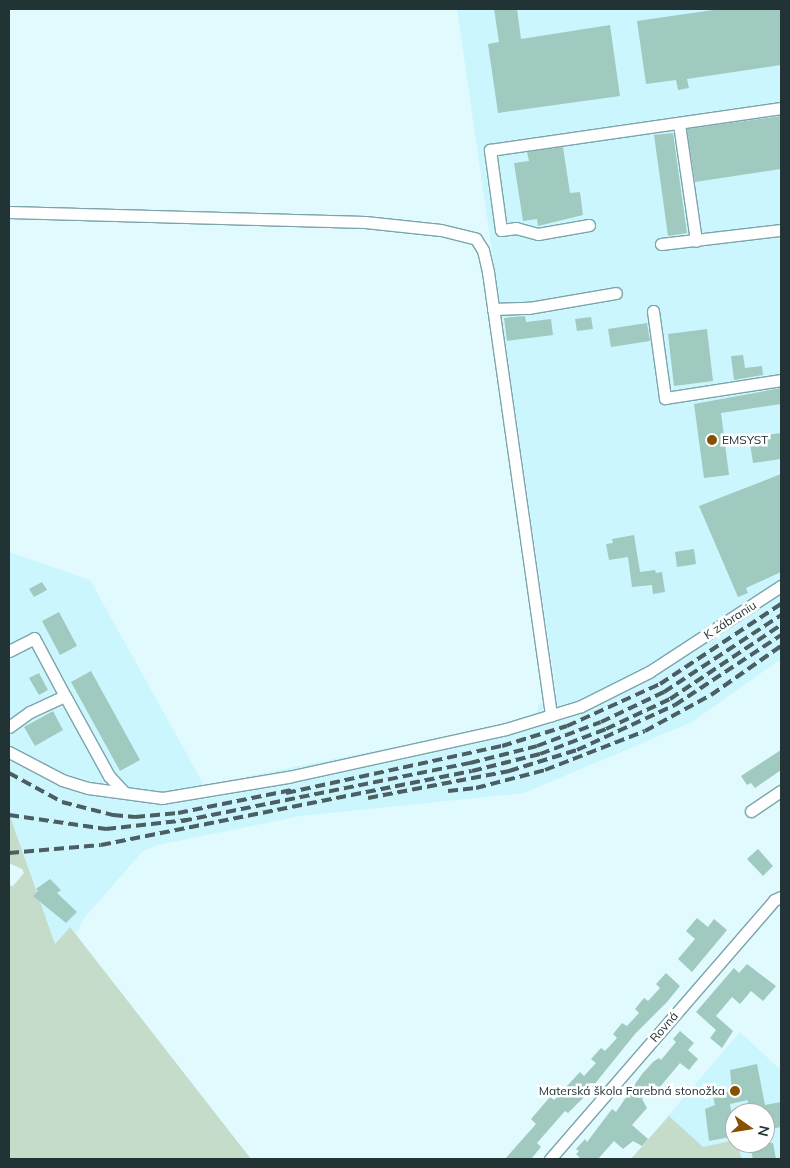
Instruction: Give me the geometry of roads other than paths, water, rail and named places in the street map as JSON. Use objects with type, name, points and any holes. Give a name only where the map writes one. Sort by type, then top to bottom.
[{"type":"street","points":[[589,225],[538,234],[516,228],[501,230],[490,150],[781,108]]},
{"type":"street","points":[[679,124],[696,241]]},
{"type":"street","points":[[9,212],[364,222],[465,234],[480,244],[507,375],[552,716]]},
{"type":"street","points":[[661,244],[781,230]]},
{"type":"street","points":[[493,309],[528,308],[616,293]]},
{"type":"street","points":[[652,311],[665,398],[781,380]]},
{"type":"street","name":"K zábraniu","points":[[9,752],[62,780],[88,788],[162,798],[212,792],[475,736],[552,716],[598,697],[679,653],[781,586]]},
{"type":"street","points":[[9,651],[34,638],[109,776],[124,792]]},
{"type":"street","points":[[9,727],[30,712],[65,696]]},
{"type":"street","points":[[751,811],[781,791]]},
{"type":"street","name":"Rovná","points":[[550,1159],[774,900],[781,897]]},
{"type":"railway","points":[[286,793],[502,746],[567,726],[660,684],[781,604]]},
{"type":"railway","points":[[182,821],[470,763],[537,746],[601,722],[664,692],[781,615]]},
{"type":"railway","points":[[9,853],[101,845],[472,771],[540,754],[606,729],[670,699],[781,625]]},
{"type":"railway","points":[[368,798],[509,771],[577,750],[675,705],[781,635]]},
{"type":"railway","points":[[448,791],[476,788],[545,770],[645,731],[711,695],[781,646]]},
{"type":"railway","points":[[9,773],[62,802],[113,815],[135,817],[178,813],[292,790]]},
{"type":"railway","points":[[9,815],[106,829],[188,820]]},
{"type":"place","name":"EMSYST","points":[[712,440]]},
{"type":"place","name":"Materská škola Farebná stonožka","points":[[735,1091]]}]
